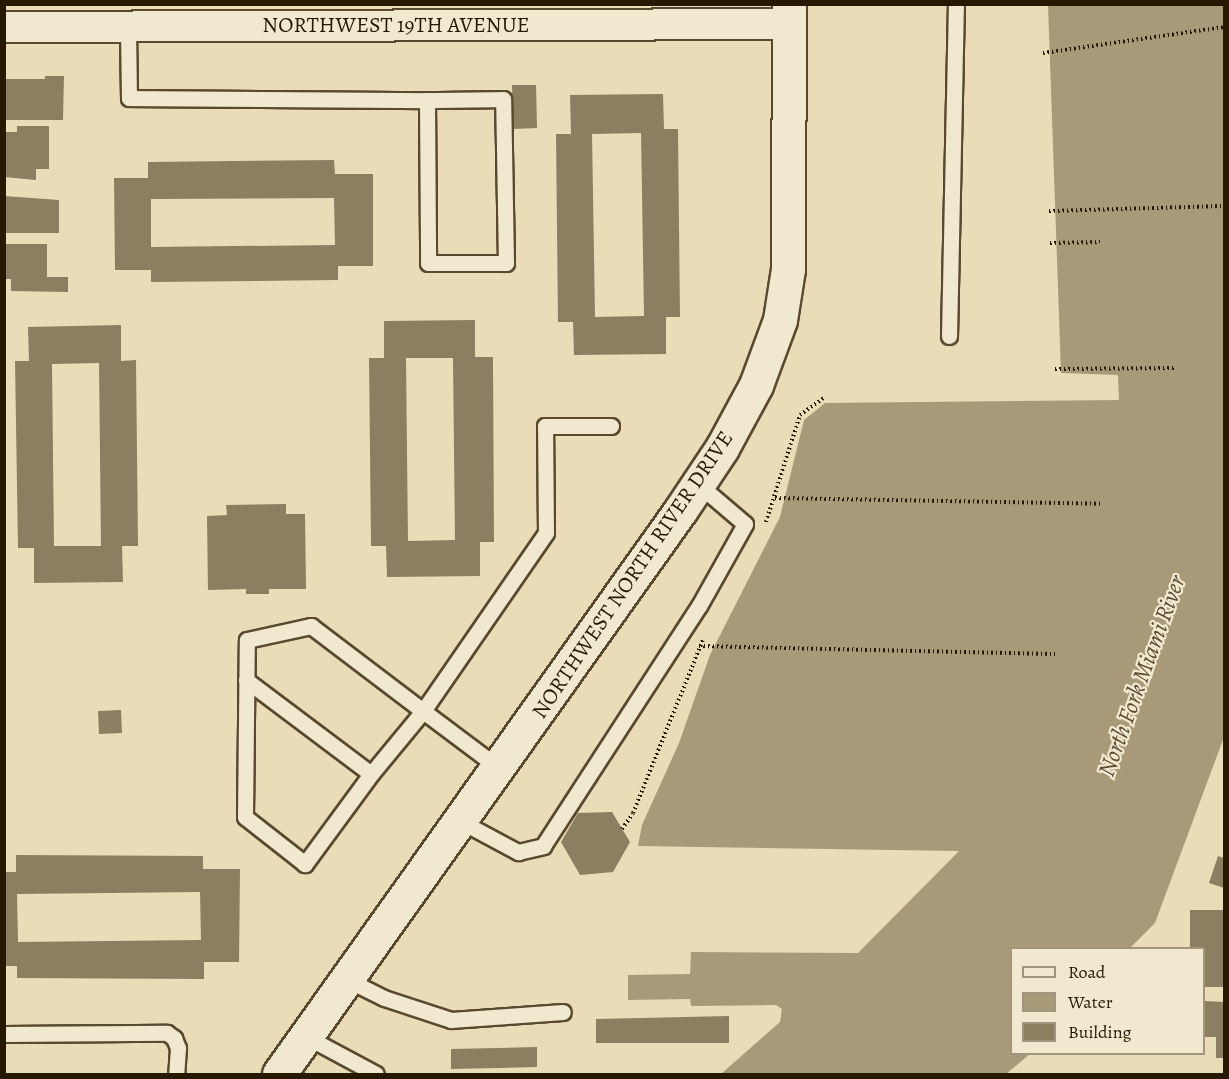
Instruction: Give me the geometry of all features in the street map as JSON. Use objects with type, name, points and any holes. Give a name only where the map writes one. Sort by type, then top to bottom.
[{"type":"street","name":"NORTHWEST 19TH AVENUE","points":[[4,27],[128,27],[193,16],[789,14]]},
{"type":"street","name":"NORTHWEST NORTH RIVER DRIVE","points":[[279,1074],[462,822],[698,484],[756,385],[782,309],[790,219],[789,14]]},
{"type":"lane","points":[[949,336],[956,4]]},
{"type":"lane","points":[[128,27],[129,98],[503,99],[506,263],[428,263],[427,100]]},
{"type":"lane","points":[[499,768],[423,711],[311,626],[247,640],[245,817],[305,864],[371,774],[423,711],[546,533],[545,426],[610,426]]},
{"type":"lane","points":[[462,822],[518,852],[543,846],[699,606],[745,524],[698,484]]},
{"type":"lane","points":[[246,680],[371,774]]},
{"type":"lane","points":[[348,980],[384,998],[451,1020],[563,1012]]},
{"type":"lane","points":[[4,1034],[167,1033],[174,1038],[178,1048],[177,1074]]},
{"type":"lane","points":[[307,1037],[376,1074]]},
{"type":"path","points":[[1043,52],[1224,27]]},
{"type":"path","points":[[1049,211],[1224,206]]},
{"type":"path","points":[[1050,243],[1100,242]]},
{"type":"path","points":[[1055,369],[1174,368]]},
{"type":"path","points":[[775,498],[1103,504]]},
{"type":"path","points":[[704,647],[1055,654]]},
{"type":"water","name":"North Fork Miami River","points":[[1048,5],[1224,5],[1224,737],[1155,923],[1131,947],[1010,947],[1010,1055],[1029,1055],[1006,1074],[721,1074],[780,1022],[782,1009],[776,1005],[691,1006],[690,999],[628,1000],[628,975],[690,974],[691,952],[858,953],[959,851],[638,846],[642,825],[679,743],[710,655],[780,517],[804,420],[825,403],[1119,400],[1118,375],[1061,373]]},
{"type":"building","points":[[45,76],[64,76],[63,120],[4,120],[4,79],[45,79]]},
{"type":"building","points":[[512,85],[536,85],[537,128],[513,129]]},
{"type":"building","points":[[663,94],[664,129],[678,129],[680,317],[666,317],[666,354],[574,355],[573,322],[558,322],[556,134],[571,134],[570,95]],"holes":[[[641,133],[644,316],[595,317],[592,134]]]},
{"type":"building","points":[[17,126],[49,126],[49,169],[36,169],[36,180],[4,177],[4,132],[17,132]]},
{"type":"building","points":[[334,160],[335,174],[373,174],[373,266],[338,266],[338,280],[151,282],[151,270],[115,270],[114,178],[148,178],[148,162]],"holes":[[[334,198],[335,245],[151,247],[151,199]]]},
{"type":"building","points":[[4,196],[59,200],[59,233],[4,233]]},
{"type":"building","points":[[4,244],[47,244],[47,277],[68,277],[68,292],[11,291],[11,279],[4,279]]},
{"type":"building","points":[[475,320],[475,357],[493,357],[494,542],[480,542],[480,576],[387,577],[386,546],[371,546],[369,358],[384,358],[384,321]],"holes":[[[406,358],[453,358],[455,540],[408,541]]]},
{"type":"building","points":[[121,325],[121,361],[136,360],[138,546],[122,546],[123,582],[34,583],[34,548],[18,548],[15,361],[29,361],[28,327]],"holes":[[[99,363],[101,546],[54,546],[52,364]]]},
{"type":"building","points":[[286,504],[286,514],[305,514],[306,589],[269,589],[269,594],[246,594],[246,589],[208,590],[207,516],[227,515],[226,505]]},
{"type":"building","points":[[121,710],[122,733],[99,734],[98,711]]},
{"type":"building","points":[[612,812],[630,842],[613,872],[580,875],[561,842],[578,813]]},
{"type":"building","points":[[16,855],[203,856],[203,869],[240,869],[239,962],[204,962],[204,979],[17,978],[17,966],[4,966],[4,872],[16,872]],"holes":[[[200,892],[201,940],[18,942],[17,894]]]},
{"type":"building","points":[[1218,856],[1224,858],[1224,888],[1209,883]]},
{"type":"building","points":[[1190,910],[1224,910],[1224,987],[1205,987],[1205,947],[1190,947]]},
{"type":"building","points":[[1205,1001],[1224,1002],[1224,1058],[1216,1058],[1216,1037],[1205,1037]]},
{"type":"building","points":[[729,1016],[729,1043],[596,1043],[596,1019]]},
{"type":"building","points":[[537,1047],[537,1067],[451,1069],[451,1049]]}]
